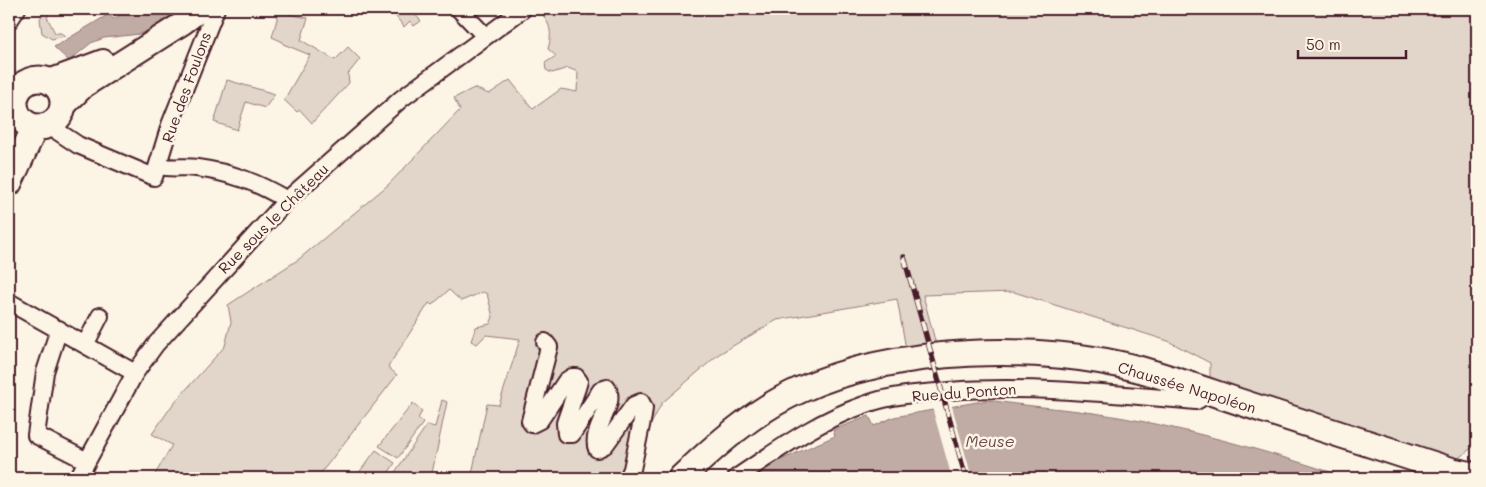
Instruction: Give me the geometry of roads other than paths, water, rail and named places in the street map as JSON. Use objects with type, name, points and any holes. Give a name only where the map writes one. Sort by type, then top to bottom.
[{"type":"main road","points":[[28,104],[84,86],[202,9]]},
{"type":"main road","points":[[9,183],[28,104],[78,72],[153,42]]},
{"type":"main road","name":"Chaussée Napoléon","points":[[681,478],[731,434],[800,390],[854,371],[895,362],[940,356],[1015,353],[1078,358],[1141,370],[1453,471],[1477,476]]},
{"type":"street","points":[[9,21],[17,9]]},
{"type":"street","name":"Rue des Foulons","points":[[159,166],[173,116],[216,9]]},
{"type":"street","points":[[459,9],[485,36]]},
{"type":"street","name":"Rue sous le Château","points":[[78,478],[135,373],[156,344],[287,200],[400,99],[523,9]]},
{"type":"street","points":[[28,104],[78,145],[124,166],[154,177],[159,166],[172,169],[194,167],[242,177],[287,200]]},
{"type":"street","points":[[9,302],[86,343],[135,373]]},
{"type":"street","points":[[86,343],[100,316]]},
{"type":"street","points":[[59,329],[44,372],[36,435],[88,461]]},
{"type":"street","points":[[545,342],[550,347],[530,421],[532,424],[540,420],[566,381],[576,377],[579,382],[565,424],[566,434],[572,434],[601,390],[607,388],[609,397],[596,440],[597,449],[604,445],[634,404],[641,402],[644,408],[643,416],[632,469],[628,478]]},
{"type":"street","name":"Rue du Ponton","points":[[736,478],[810,428],[840,414],[866,404],[922,393],[1041,388],[1196,401],[1210,393]]},
{"type":"water","points":[[133,9],[183,9],[157,28],[140,34],[104,38],[91,43],[69,61],[54,47],[109,14],[113,19]]},
{"type":"water","name":"Meuse","points":[[988,400],[1127,418],[1255,449],[1349,478],[752,478],[776,462],[835,436],[833,430],[869,416],[874,426],[894,417]]},
{"type":"railway","points":[[904,257],[966,478]]}]
